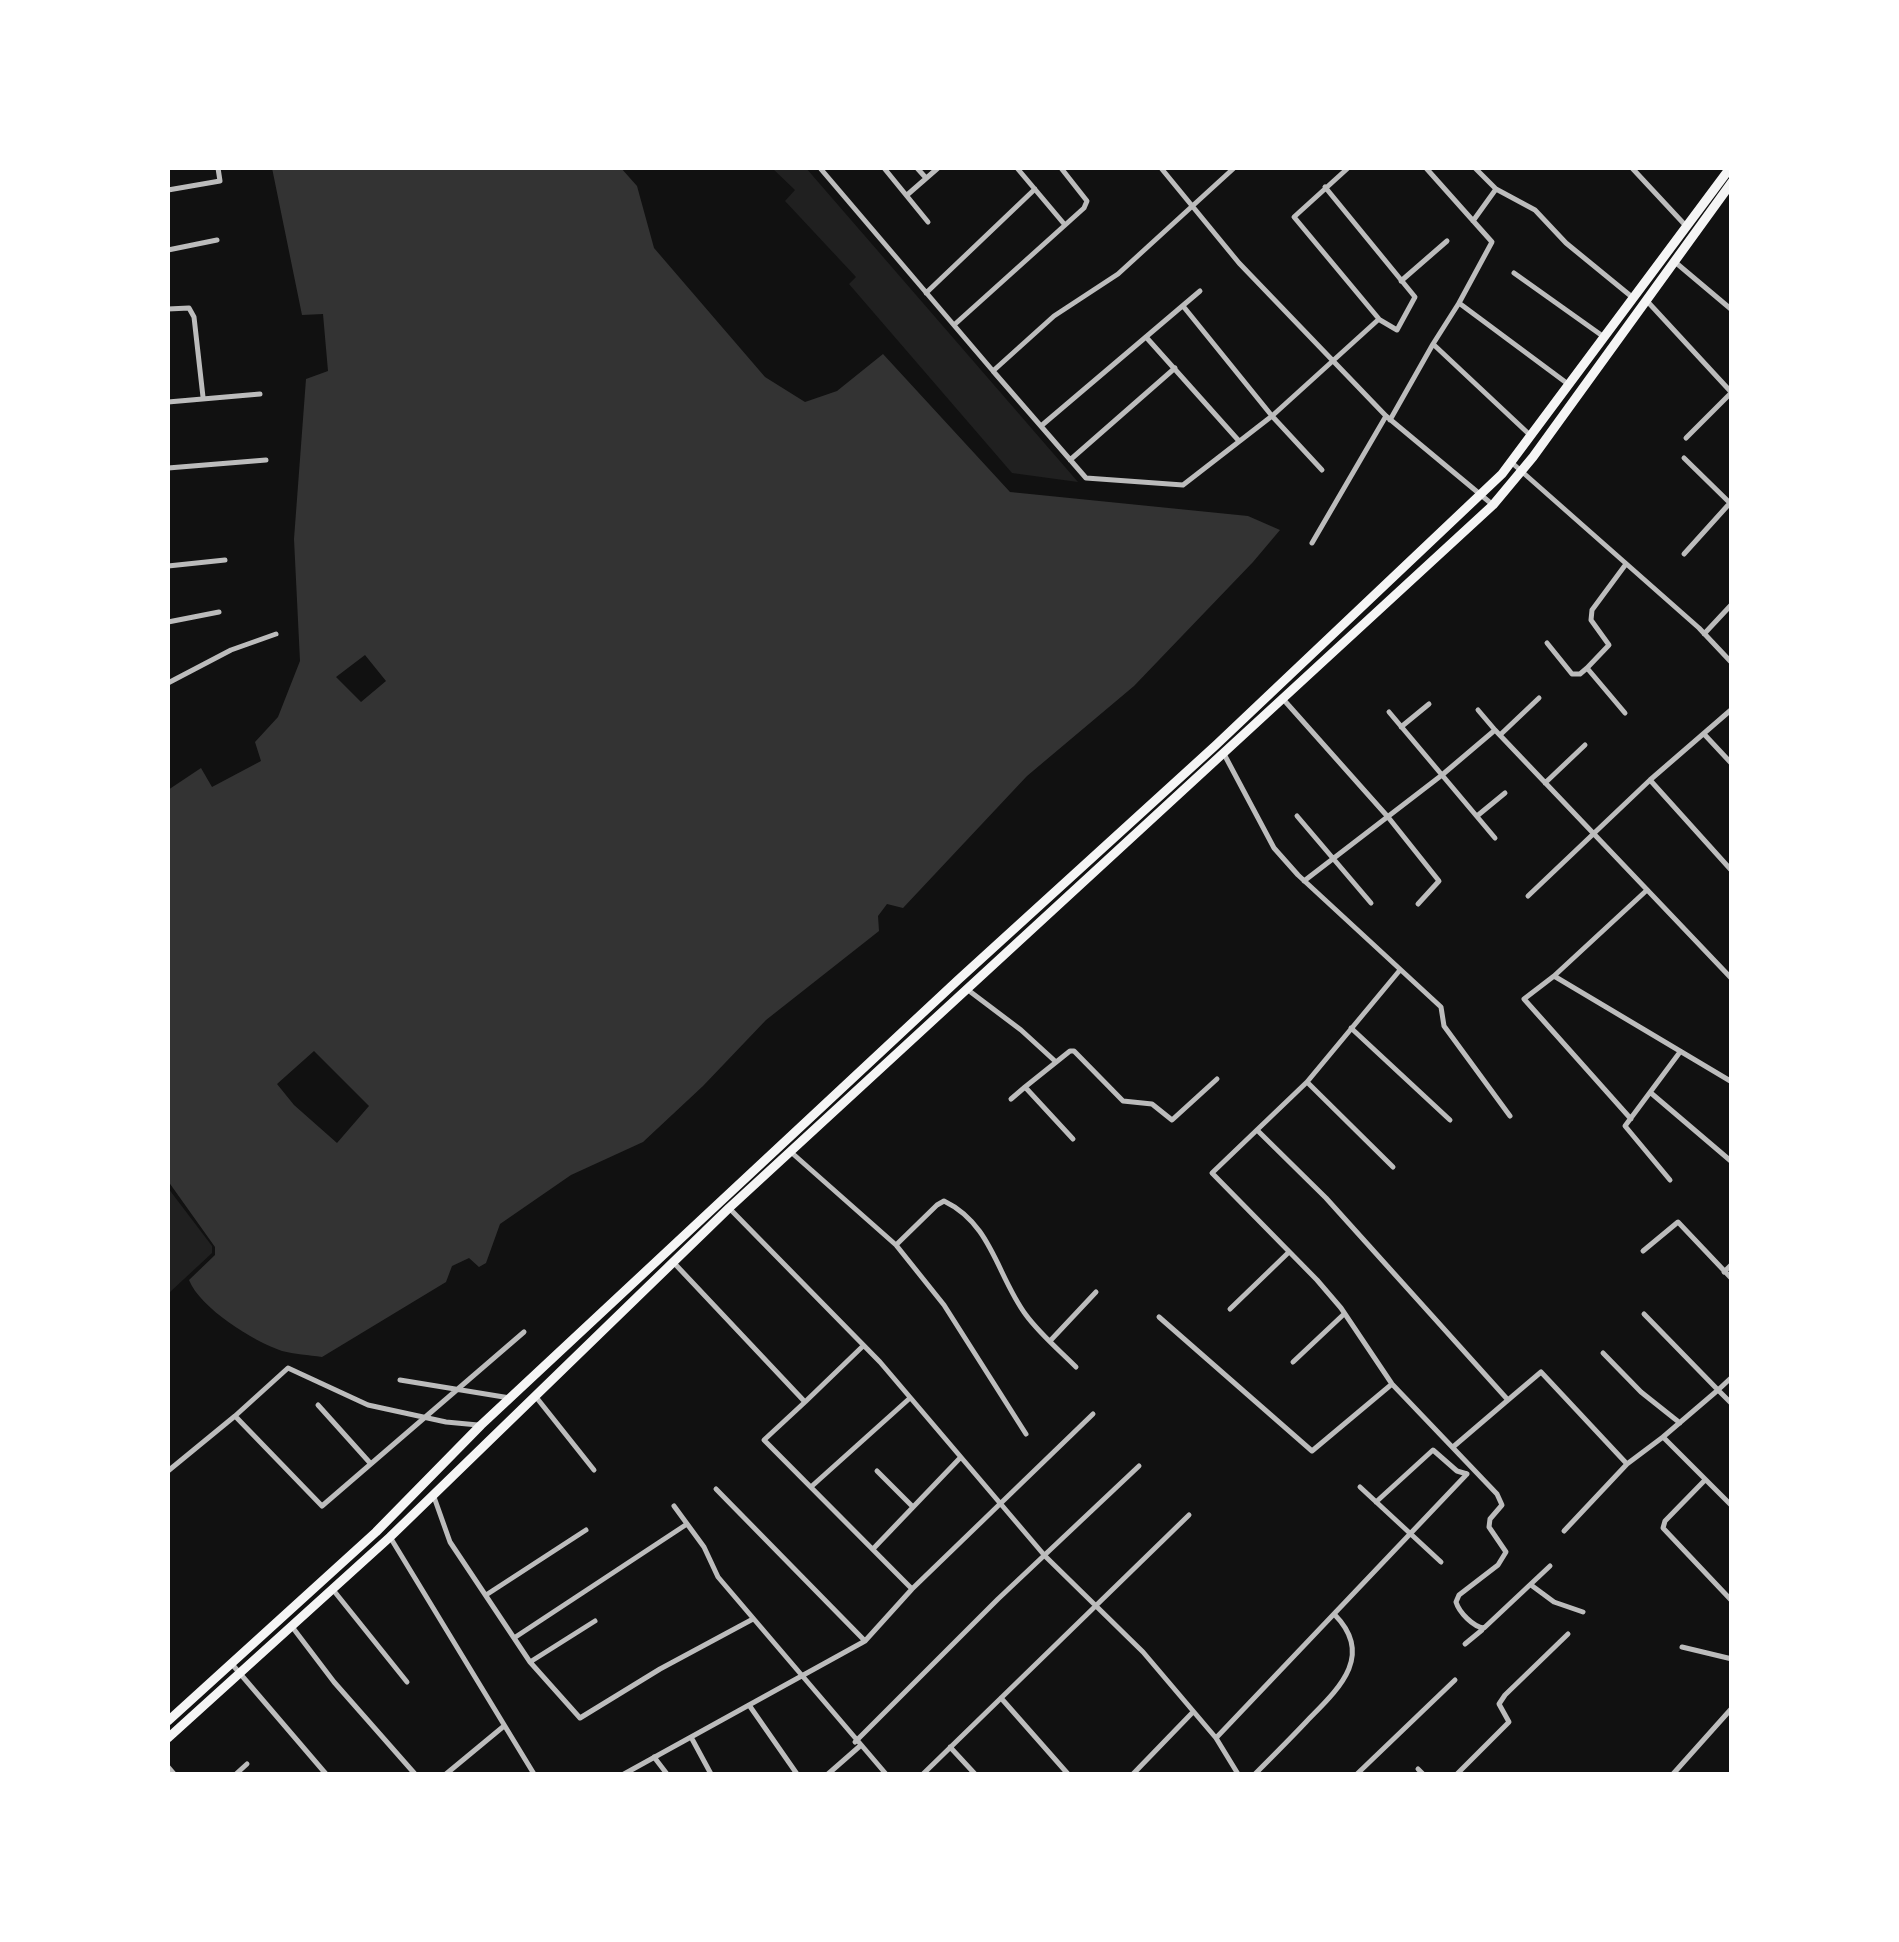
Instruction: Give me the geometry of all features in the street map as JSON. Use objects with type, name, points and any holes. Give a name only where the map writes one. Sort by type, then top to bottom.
[{"type":"main road","points":[[168,1721],[376,1532],[481,1425],[725,1204],[1480,494],[1512,462],[1730,168]]},
{"type":"main road","points":[[168,1738],[390,1537],[672,1262],[725,1204],[792,1153],[1493,506],[1732,182]]},
{"type":"street","points":[[168,190],[220,181],[218,168]]},
{"type":"street","points":[[820,168],[1086,478],[1182,485],[1272,416],[1379,319]]},
{"type":"street","points":[[884,168],[928,222]]},
{"type":"street","points":[[918,168],[926,178]]},
{"type":"street","points":[[907,196],[938,168]]},
{"type":"street","points":[[1017,168],[1065,225]]},
{"type":"street","points":[[954,325],[1084,208],[1087,200],[1062,168]]},
{"type":"street","points":[[1161,168],[1239,263],[1388,418],[1493,506]]},
{"type":"street","points":[[993,371],[1054,316],[1118,274],[1234,168]]},
{"type":"street","points":[[1325,187],[1415,302],[1398,330],[1392,330],[1379,319],[1294,216],[1325,187],[1348,168]]},
{"type":"street","points":[[1312,543],[1492,242],[1426,168]]},
{"type":"street","points":[[1476,168],[1496,188],[1535,210],[1566,243],[1632,297]]},
{"type":"street","points":[[1632,168],[1686,226]]},
{"type":"street","points":[[1472,221],[1496,188]]},
{"type":"street","points":[[926,293],[1036,189]]},
{"type":"street","points":[[168,250],[217,240]]},
{"type":"street","points":[[1401,280],[1447,241]]},
{"type":"street","points":[[1675,262],[1732,310]]},
{"type":"street","points":[[1514,273],[1604,337]]},
{"type":"street","points":[[1041,426],[1200,292]]},
{"type":"street","points":[[1647,301],[1731,393],[1686,438]]},
{"type":"street","points":[[1459,303],[1568,384]]},
{"type":"street","points":[[1183,306],[1272,416],[1322,470]]},
{"type":"street","points":[[168,309],[189,308],[194,317],[203,397]]},
{"type":"street","points":[[1146,337],[1239,441]]},
{"type":"street","points":[[1433,344],[1531,436]]},
{"type":"street","points":[[1070,460],[1175,368]]},
{"type":"street","points":[[168,402],[260,394]]},
{"type":"street","points":[[1684,458],[1730,504],[1684,554]]},
{"type":"street","points":[[168,468],[266,460]]},
{"type":"street","points":[[1512,462],[1732,663]]},
{"type":"street","points":[[168,566],[224,560]]},
{"type":"street","points":[[1547,642],[1572,674],[1587,668],[1609,645],[1591,620],[1592,610],[1626,564]]},
{"type":"street","points":[[1704,634],[1732,604]]},
{"type":"street","points":[[168,622],[219,612]]},
{"type":"street","points":[[168,683],[230,650],[276,634]]},
{"type":"street","points":[[1587,668],[1625,713]]},
{"type":"street","points":[[1282,698],[1439,882],[1418,904]]},
{"type":"street","points":[[1304,881],[1540,698]]},
{"type":"street","points":[[1402,726],[1429,704]]},
{"type":"street","points":[[1528,896],[1650,780],[1732,709]]},
{"type":"street","points":[[1478,710],[1732,979]]},
{"type":"street","points":[[1390,712],[1496,838]]},
{"type":"street","points":[[1704,734],[1732,764]]},
{"type":"street","points":[[1218,743],[1274,848],[1304,881],[1441,1007],[1444,1026],[1510,1116]]},
{"type":"street","points":[[1545,782],[1585,745]]},
{"type":"street","points":[[1650,780],[1732,871]]},
{"type":"street","points":[[1477,816],[1505,792]]},
{"type":"street","points":[[1297,816],[1371,902]]},
{"type":"street","points":[[1630,1119],[1524,998],[1554,976],[1647,890]]},
{"type":"street","points":[[1400,970],[1308,1082],[1212,1173],[1344,1314],[1392,1384],[1453,1448],[1470,1472],[1497,1494],[1502,1505],[1490,1519],[1489,1527],[1506,1552],[1498,1565],[1456,1602],[1478,1628],[1484,1628]]},
{"type":"street","points":[[1554,976],[1732,1082]]},
{"type":"street","points":[[966,989],[1022,1030],[1056,1062]]},
{"type":"street","points":[[1352,1028],[1450,1120]]},
{"type":"street","points":[[1011,1099],[1070,1051],[1123,1101],[1152,1104],[1172,1120],[1217,1080]]},
{"type":"street","points":[[1670,1180],[1625,1126],[1680,1052]]},
{"type":"street","points":[[1308,1082],[1392,1167]]},
{"type":"street","points":[[1025,1088],[1073,1139]]},
{"type":"street","points":[[1651,1093],[1732,1162]]},
{"type":"street","points":[[1256,1130],[1326,1198],[1508,1400]]},
{"type":"street","points":[[792,1153],[896,1245],[944,1305],[1026,1434]]},
{"type":"street","points":[[896,1245],[937,1205],[944,1201],[957,1207],[979,1229],[1024,1313],[1076,1367]]},
{"type":"street","points":[[725,1204],[863,1346],[1045,1556],[1143,1652],[1216,1738],[1238,1774]]},
{"type":"street","points":[[1643,1251],[1678,1222],[1732,1279]]},
{"type":"street","points":[[1230,1309],[1289,1252]]},
{"type":"street","points":[[672,1262],[804,1402]]},
{"type":"street","points":[[1724,1272],[1732,1264]]},
{"type":"street","points":[[1050,1341],[1096,1292]]},
{"type":"street","points":[[1293,1362],[1344,1314]]},
{"type":"street","points":[[1644,1314],[1732,1404]]},
{"type":"street","points":[[1159,1317],[1312,1451],[1392,1384]]},
{"type":"street","points":[[235,1416],[322,1506],[524,1332]]},
{"type":"street","points":[[863,1346],[764,1440],[912,1589]]},
{"type":"street","points":[[1603,1353],[1641,1392],[1680,1423]]},
{"type":"street","points":[[168,1470],[288,1368],[368,1405],[481,1425]]},
{"type":"street","points":[[1453,1448],[1541,1372],[1627,1464]]},
{"type":"street","points":[[1564,1531],[1627,1464],[1732,1377]]},
{"type":"street","points":[[400,1380],[510,1398]]},
{"type":"street","points":[[536,1397],[594,1470]]},
{"type":"street","points":[[811,1487],[910,1398]]},
{"type":"street","points":[[318,1405],[371,1464]]},
{"type":"street","points":[[624,1774],[865,1642],[912,1589],[1093,1414]]},
{"type":"street","points":[[1663,1437],[1732,1506]]},
{"type":"street","points":[[1376,1502],[1433,1450],[1457,1471],[1470,1472]]},
{"type":"street","points":[[873,1550],[960,1458]]},
{"type":"street","points":[[828,1774],[1139,1466]]},
{"type":"street","points":[[877,1470],[913,1507]]},
{"type":"street","points":[[1216,1738],[1470,1472]]},
{"type":"street","points":[[1705,1480],[1664,1521],[1663,1528],[1732,1600]]},
{"type":"street","points":[[1360,1487],[1441,1562]]},
{"type":"street","points":[[716,1490],[865,1642]]},
{"type":"street","points":[[433,1495],[450,1542],[530,1662],[580,1718],[660,1669],[753,1620]]},
{"type":"street","points":[[674,1506],[704,1547],[718,1578],[886,1774]]},
{"type":"street","points":[[923,1774],[1189,1515]]},
{"type":"street","points":[[514,1638],[687,1524]]},
{"type":"street","points":[[486,1594],[586,1530]]},
{"type":"street","points":[[390,1537],[534,1774]]},
{"type":"street","points":[[1465,1644],[1550,1566]]},
{"type":"street","points":[[1531,1585],[1554,1602],[1583,1612]]},
{"type":"street","points":[[332,1589],[407,1682]]},
{"type":"street","points":[[1256,1774],[1347,1677],[1352,1654],[1349,1634],[1334,1614]]},
{"type":"street","points":[[530,1662],[595,1621]]},
{"type":"street","points":[[291,1626],[334,1682],[415,1774]]},
{"type":"street","points":[[1457,1774],[1510,1722],[1499,1704],[1505,1695],[1568,1634]]},
{"type":"street","points":[[1682,1647],[1732,1658]]},
{"type":"street","points":[[231,1662],[326,1774]]},
{"type":"street","points":[[1357,1774],[1455,1680]]},
{"type":"street","points":[[1000,1698],[1068,1774]]},
{"type":"street","points":[[748,1706],[797,1774]]},
{"type":"street","points":[[1672,1774],[1732,1708]]},
{"type":"street","points":[[1134,1774],[1192,1714]]},
{"type":"street","points":[[446,1774],[504,1726]]},
{"type":"street","points":[[690,1736],[711,1774]]},
{"type":"street","points":[[950,1747],[975,1774]]},
{"type":"street","points":[[654,1756],[667,1774]]},
{"type":"street","points":[[236,1774],[247,1764]]},
{"type":"street","points":[[168,1767],[174,1774]]},
{"type":"shaded area","points":[[272,168],[621,168],[637,186],[654,248],[765,377],[805,402],[837,391],[883,354],[1010,492],[1248,516],[1280,530],[1134,686],[1027,776],[903,908],[887,904],[878,916],[879,931],[766,1020],[643,1142],[571,1175],[500,1224],[486,1263],[479,1267],[469,1258],[452,1266],[446,1282],[322,1357],[270,1346],[243,1332],[204,1302],[189,1280],[215,1255],[215,1247],[168,1181],[168,790],[201,768],[212,787],[261,761],[255,742],[278,717],[300,661],[294,539],[306,379],[328,371],[323,314],[302,315]],"holes":[[[365,655],[386,681],[361,702],[336,677]],[[314,1051],[369,1106],[337,1143],[294,1105],[277,1084]]]},
{"type":"shaded area","points":[[772,168],[806,168],[1078,482],[1012,473],[849,284],[856,277],[785,201],[795,190]]},
{"type":"shaded area","points":[[168,1188],[212,1246],[212,1253],[170,1292]]}]
